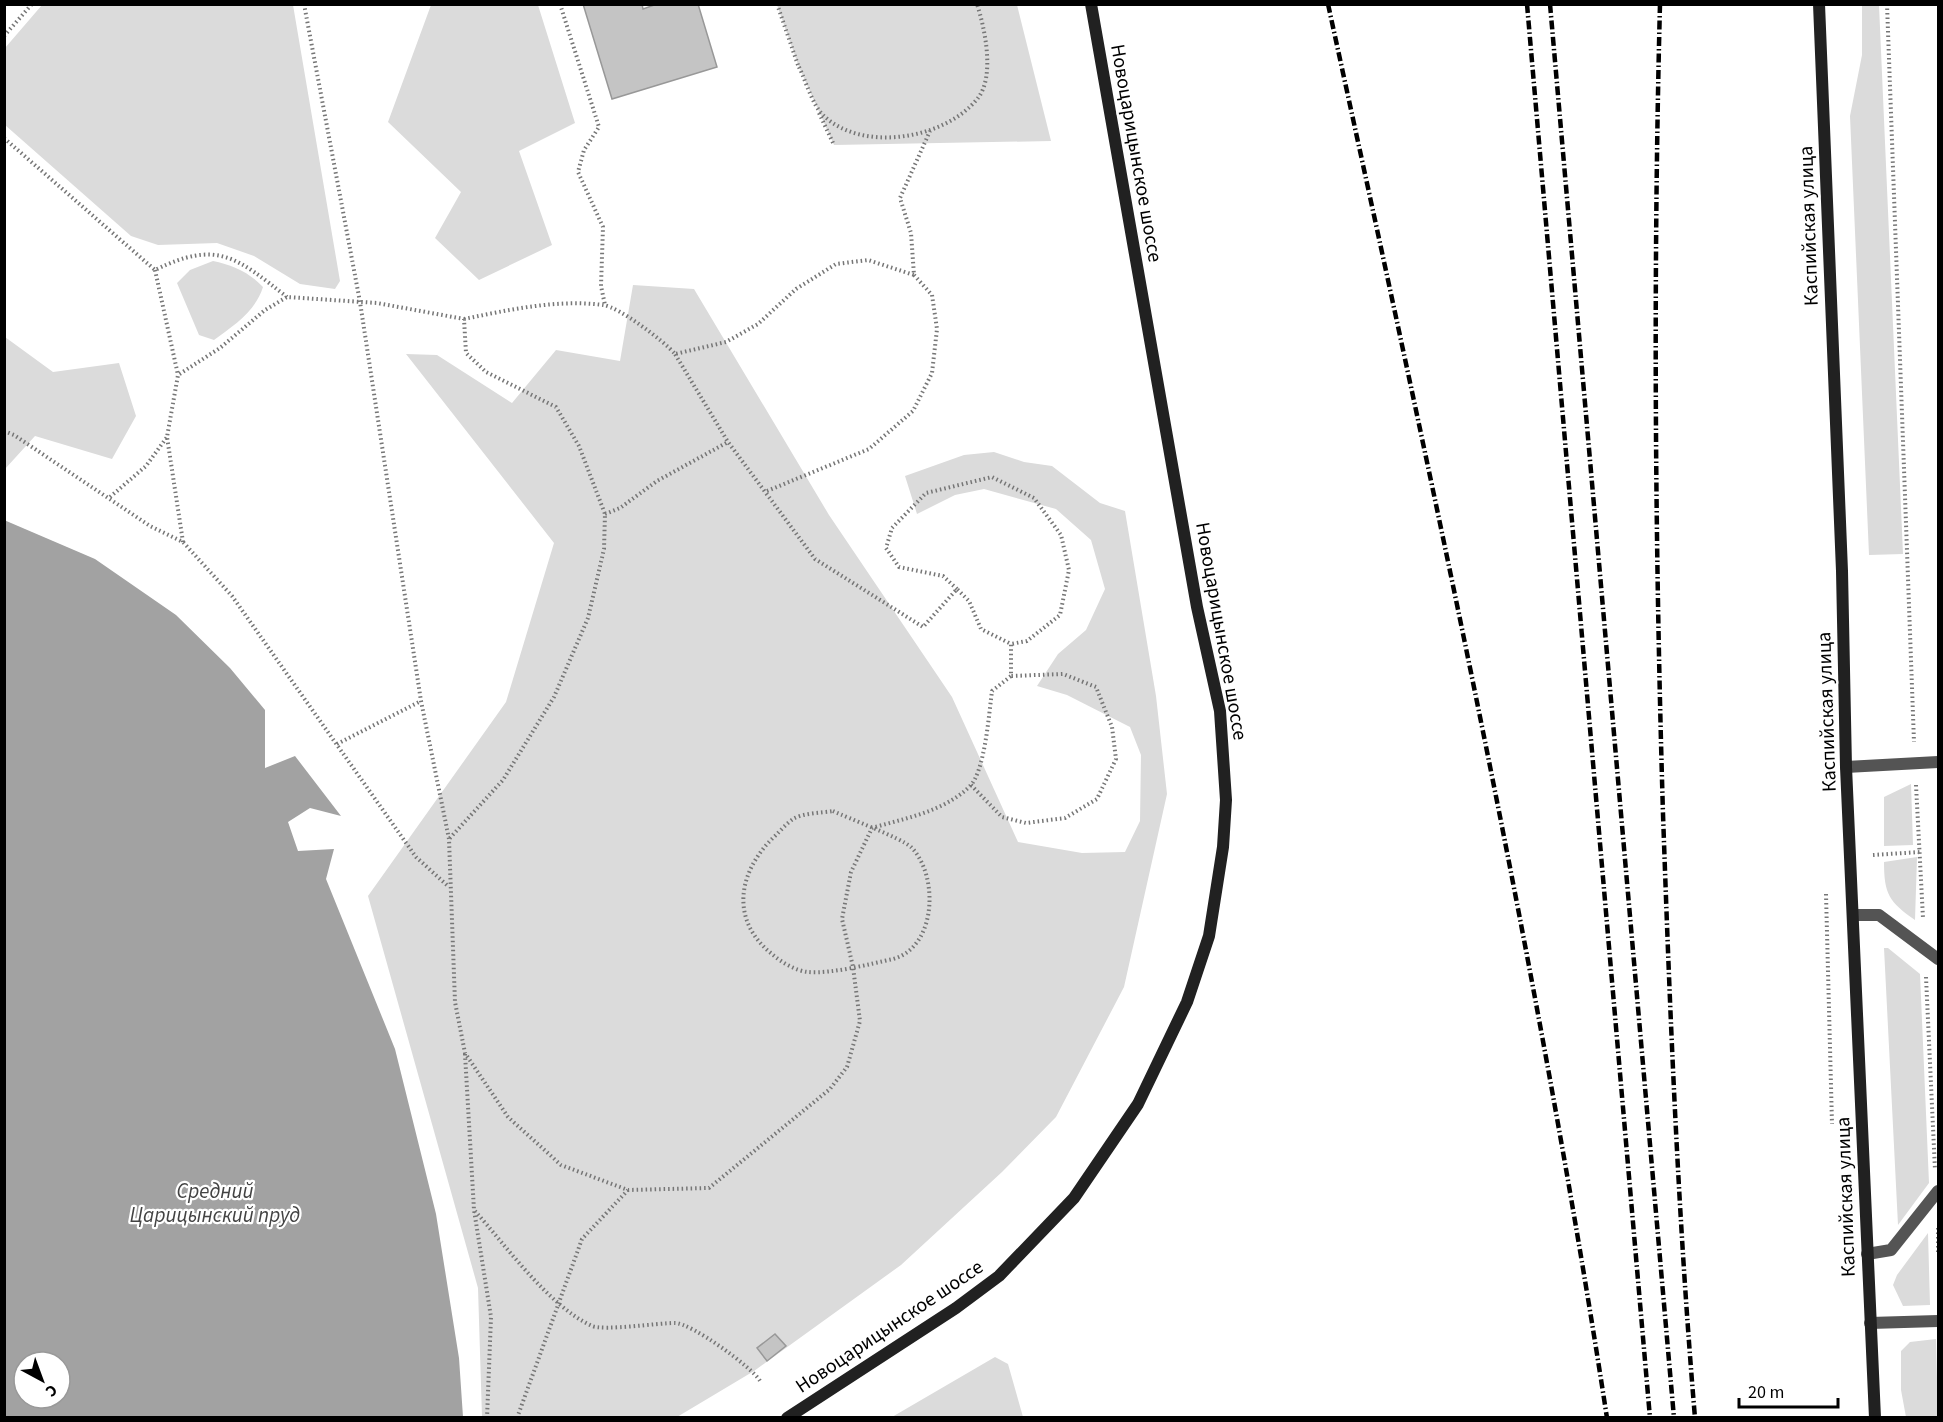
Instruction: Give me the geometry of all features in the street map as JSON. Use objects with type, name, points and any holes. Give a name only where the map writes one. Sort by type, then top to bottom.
[{"type":"main road","name":"Новоцарицынское шоссе","points":[[787,1418],[956,1308],[999,1276],[1074,1198],[1138,1104],[1187,1002],[1209,936],[1223,847],[1226,800],[1220,711],[1197,607],[1091,4]]},
{"type":"main road","name":"Каспийская улица","points":[[1819,4],[1842,571],[1846,767],[1875,1418]]},
{"type":"lane","points":[[1846,767],[1938,762]]},
{"type":"lane","points":[[1853,915],[1879,915],[1938,959]]},
{"type":"lane","points":[[1867,1254],[1891,1250],[1937,1192]]},
{"type":"lane","points":[[1870,1323],[1938,1321]]},
{"type":"path","points":[[4,36],[32,4]]},
{"type":"path","points":[[304,4],[360,302],[421,701],[449,839],[455,1002],[465,1053],[474,1210],[491,1317],[487,1418]]},
{"type":"path","points":[[560,4],[599,127],[584,150],[578,172],[603,227],[601,286],[605,305]]},
{"type":"path","points":[[777,4],[798,67],[834,145]]},
{"type":"path","points":[[798,67],[822,114],[838,126],[867,135],[897,138],[930,130],[957,116],[979,97],[988,64],[984,25],[976,4]]},
{"type":"path","points":[[1887,4],[1915,764],[1937,1192],[1938,1255]]},
{"type":"path","points":[[914,275],[911,233],[900,198],[930,130]]},
{"type":"path","points":[[4,138],[155,270],[178,375],[167,437],[183,542]]},
{"type":"path","points":[[155,270],[179,258],[218,253],[250,268],[287,297]]},
{"type":"path","points":[[675,354],[726,342],[758,324],[796,289],[836,264],[868,260],[914,275],[932,295],[937,329],[932,373],[913,411],[869,449],[766,491]]},
{"type":"path","points":[[178,375],[220,348],[264,310],[287,297],[360,302],[464,319],[525,306],[605,305],[662,339],[675,354],[728,442],[815,559],[923,627],[957,589]]},
{"type":"path","points":[[449,839],[503,780],[554,697],[588,618],[604,549],[605,514],[579,447],[556,407],[486,372],[466,353],[464,319]]},
{"type":"path","points":[[4,431],[14,435],[110,497],[150,526],[183,542],[232,596],[416,857],[450,888]]},
{"type":"path","points":[[110,497],[146,466],[167,437]]},
{"type":"path","points":[[605,514],[620,508],[657,481],[728,442]]},
{"type":"path","points":[[992,477],[1034,498],[1061,535],[1069,570],[1060,615],[1028,641],[1011,644],[981,629],[969,601],[957,589],[943,576],[899,567],[886,548],[892,528],[926,493],[992,477]]},
{"type":"path","points":[[1011,644],[1011,676]]},
{"type":"path","points":[[465,1053],[508,1117],[561,1165],[628,1190],[709,1188],[830,1089],[847,1067],[860,1021],[853,966],[842,919],[851,872],[872,828],[934,810],[971,785],[983,753],[992,691],[1011,676],[1063,674],[1096,687],[1112,727],[1116,759],[1097,799],[1065,818],[1026,823],[1002,818],[971,785]]},
{"type":"path","points":[[337,744],[421,701]]},
{"type":"path","points":[[833,811],[872,828],[911,847],[927,875],[931,897],[926,926],[914,947],[897,958],[807,972],[782,962],[757,942],[744,911],[743,884],[758,851],[794,818],[833,811]]},
{"type":"path","points":[[1826,883],[1832,1125]]},
{"type":"path","points":[[517,1418],[582,1239],[628,1190]]},
{"type":"path","points":[[474,1210],[559,1305],[594,1327],[678,1322],[721,1347],[754,1371],[760,1381]]},
{"type":"shaded area","points":[[42,5],[293,5],[340,281],[335,289],[300,284],[254,256],[217,243],[158,245],[131,236],[5,125],[5,48]]},
{"type":"shaded area","points":[[431,5],[538,5],[575,123],[519,151],[552,245],[479,280],[435,238],[461,192],[388,122]]},
{"type":"shaded area","points":[[777,5],[1017,5],[1051,141],[834,145],[799,67]]},
{"type":"shaded area","points":[[1862,5],[1879,5],[1903,554],[1869,555],[1850,116],[1862,55]]},
{"type":"shaded area","points":[[213,261],[240,270],[263,287],[249,311],[214,340],[199,335],[177,283],[190,270]]},
{"type":"shaded area","points":[[633,285],[694,289],[829,515],[952,697],[1018,842],[1082,853],[1125,852],[1140,821],[1141,755],[1130,727],[1067,695],[1037,686],[1058,654],[1086,630],[1105,589],[1091,540],[1056,509],[984,489],[955,495],[917,514],[905,476],[964,455],[994,452],[1024,462],[1052,466],[1100,503],[1125,511],[1156,696],[1167,794],[1124,987],[1056,1117],[1002,1172],[901,1265],[754,1371],[677,1417],[482,1417],[478,1288],[368,896],[506,702],[554,543],[406,354],[437,355],[512,403],[556,350],[620,361]]},
{"type":"shaded area","points":[[5,337],[53,372],[119,363],[136,416],[112,459],[35,436],[5,469]]},
{"type":"shaded area","points":[[1911,784],[1913,845],[1884,846],[1884,797]]},
{"type":"shaded area","points":[[1917,857],[1915,920],[1899,908],[1890,896],[1885,882],[1884,862]]},
{"type":"shaded area","points":[[1884,948],[1888,948],[1920,974],[1929,1183],[1898,1225]]},
{"type":"shaded area","points":[[1928,1233],[1930,1305],[1903,1306],[1893,1285],[1897,1275]]},
{"type":"shaded area","points":[[1936,1339],[1938,1417],[1906,1417],[1901,1390],[1901,1351],[1910,1342]]},
{"type":"shaded area","points":[[995,1357],[1008,1364],[1023,1417],[892,1417]]},
{"type":"water","name":"Средний Царицынский пруд","points":[[4,520],[95,559],[176,615],[230,668],[265,710],[265,768],[295,756],[341,816],[310,808],[288,822],[298,851],[334,849],[326,879],[395,1049],[436,1214],[459,1358],[463,1417],[5,1417]]},
{"type":"building","points":[[583,4],[642,4],[643,9],[657,4],[698,4],[717,67],[612,99]]},
{"type":"building","points":[[775,1334],[786,1346],[767,1361],[757,1348]]},
{"type":"railway","points":[[1328,4],[1442,532],[1514,886],[1578,1240],[1607,1418]]},
{"type":"railway","points":[[1527,4],[1650,1418]]},
{"type":"railway","points":[[1550,4],[1674,1418]]},
{"type":"railway","points":[[1660,4],[1656,308],[1660,713],[1675,1116],[1695,1418]]}]
